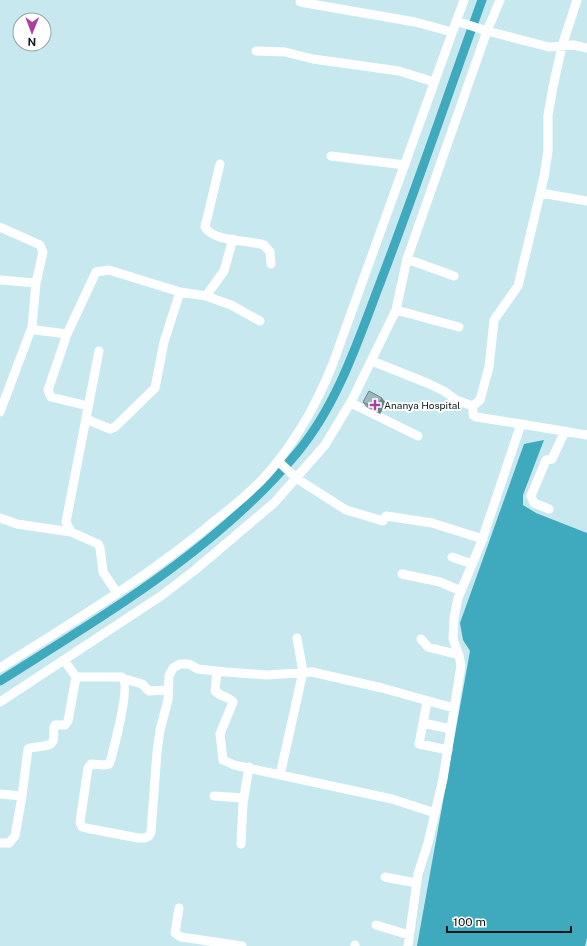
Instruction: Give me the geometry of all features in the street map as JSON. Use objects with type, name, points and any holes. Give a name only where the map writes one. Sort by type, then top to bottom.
[{"type":"street","points":[[0,668],[184,548],[243,498],[279,463],[318,399],[405,165],[464,0]]},
{"type":"street","points":[[0,702],[161,596],[195,570],[274,503],[293,476],[325,445],[351,403],[396,310],[407,259],[483,29],[500,0]]},
{"type":"street","points":[[578,0],[562,46],[548,115],[548,151],[541,193],[518,286],[494,320],[489,366],[480,400],[473,406],[473,415],[476,417],[587,435]]},
{"type":"street","points":[[300,2],[416,22],[452,32]]},
{"type":"street","points":[[456,20],[549,47],[573,45],[587,48]]},
{"type":"street","points":[[256,51],[285,52],[313,59],[399,71],[434,82]]},
{"type":"street","points":[[331,156],[405,165]]},
{"type":"street","points":[[220,164],[205,227],[210,233],[264,245],[270,252],[271,264]]},
{"type":"street","points":[[541,193],[587,201]]},
{"type":"street","points":[[0,227],[40,245],[42,248],[36,283],[32,327],[0,412]]},
{"type":"street","points":[[206,296],[227,265],[233,239]]},
{"type":"street","points":[[407,259],[454,276]]},
{"type":"street","points":[[88,406],[51,397],[49,394],[49,388],[67,334],[92,278],[100,270],[108,270],[180,292],[206,296],[231,305],[260,321]]},
{"type":"street","points":[[0,280],[36,283]]},
{"type":"street","points":[[86,419],[110,429],[115,427],[155,388],[164,342],[180,292]]},
{"type":"street","points":[[396,310],[459,327]]},
{"type":"street","points":[[32,327],[35,330],[67,334]]},
{"type":"street","points":[[71,532],[66,522],[67,510],[99,351]]},
{"type":"street","points":[[372,361],[444,390],[456,400],[473,406]]},
{"type":"street","points":[[351,403],[418,436]]},
{"type":"street","points":[[408,946],[416,883],[443,780],[461,666],[459,655],[453,640],[454,618],[461,591],[482,539],[521,424]]},
{"type":"street","points":[[549,510],[534,503],[531,496],[546,460],[552,459],[565,431]]},
{"type":"street","points":[[279,463],[293,476],[346,510],[383,521],[386,516],[432,523],[482,539]]},
{"type":"street","points":[[0,518],[16,524],[71,532],[98,544],[100,548],[103,572],[117,593]]},
{"type":"street","points":[[452,557],[472,564]]},
{"type":"street","points":[[402,574],[440,582],[461,591]]},
{"type":"street","points":[[280,775],[303,672],[297,638]]},
{"type":"street","points":[[421,640],[428,647],[459,655]]},
{"type":"street","points":[[0,843],[9,843],[15,836],[28,749],[32,747],[48,746],[54,739],[53,728],[55,724],[65,724],[68,721],[76,677],[64,660]]},
{"type":"street","points":[[125,679],[122,713],[111,759],[109,764],[104,766],[91,764],[88,768],[80,822],[82,827],[138,838],[145,838],[149,836],[154,807],[160,730],[168,690],[169,676],[173,668],[180,664],[189,664],[198,669],[267,675],[312,672],[382,688],[427,702],[454,708]]},
{"type":"street","points":[[217,671],[216,691],[218,695],[230,698],[233,702],[220,734],[223,760],[234,765],[249,767],[392,799],[435,813]]},
{"type":"street","points":[[76,677],[122,677],[142,684],[149,691],[168,690]]},
{"type":"street","points":[[427,702],[419,744],[448,750]]},
{"type":"street","points":[[423,723],[451,729]]},
{"type":"street","points":[[241,844],[244,798],[249,767]]},
{"type":"street","points":[[0,794],[22,796]]},
{"type":"street","points":[[214,796],[244,798]]},
{"type":"street","points":[[385,877],[416,883]]},
{"type":"street","points":[[179,908],[175,933],[181,938],[242,946]]},
{"type":"street","points":[[376,925],[409,935]]},
{"type":"water","points":[[544,440],[523,495],[523,505],[536,513],[587,533],[587,938],[585,946],[417,946],[470,651],[463,640],[460,623],[524,444]]},
{"type":"building","points":[[369,391],[382,398],[376,409],[363,402]]},
{"type":"waterway","points":[[0,681],[79,631],[157,579],[195,551],[231,521],[265,489],[310,436],[333,397],[361,334],[404,219],[482,0]]},
{"type":"place","name":"Ananya Hospital","points":[[375,405]]}]
